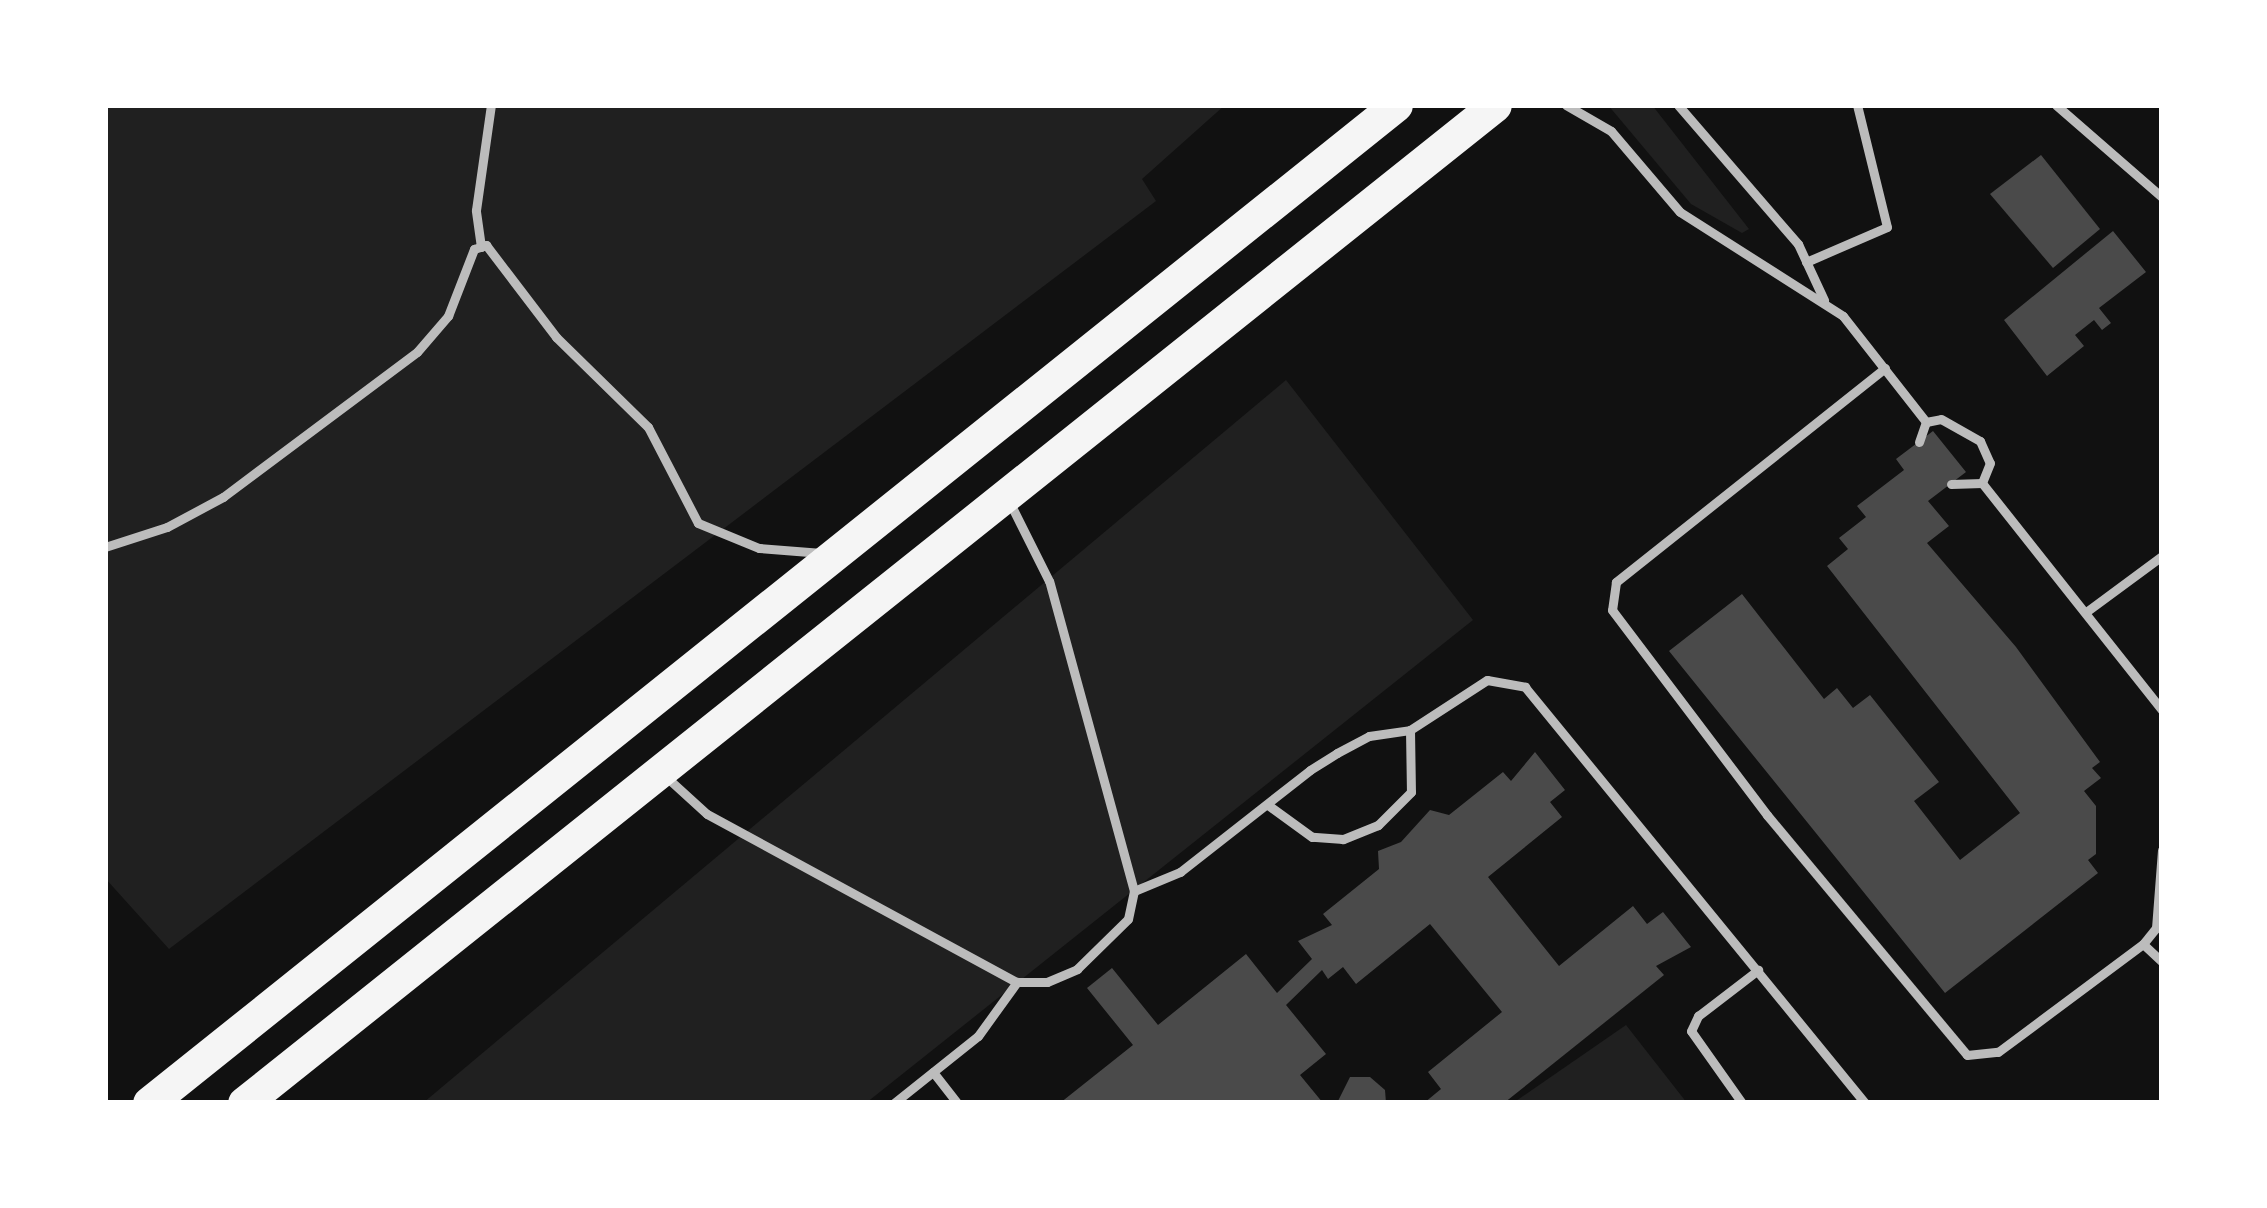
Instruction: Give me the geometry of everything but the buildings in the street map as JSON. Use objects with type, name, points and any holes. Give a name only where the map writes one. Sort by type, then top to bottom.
[{"type":"highway","points":[[149,1103],[1396,105]]},
{"type":"highway","points":[[244,1103],[1495,105]]},
{"type":"lane","points":[[491,105],[476,210],[482,247],[556,337],[648,427],[698,524],[758,548],[840,554]]},
{"type":"lane","points":[[1566,105],[1611,131],[1680,212],[1824,300],[1926,422]]},
{"type":"lane","points":[[1678,105],[1807,262],[1824,300]]},
{"type":"lane","points":[[1807,262],[1887,227],[1856,105]]},
{"type":"lane","points":[[2056,105],[2162,197]]},
{"type":"lane","points":[[105,547],[167,527],[223,497],[417,352],[448,316],[482,247]]},
{"type":"lane","points":[[1885,368],[1616,582],[1612,610],[1767,815],[1967,1055],[1998,1052],[2143,944],[2156,928],[2162,850]]},
{"type":"lane","points":[[1926,422],[1941,419],[1973,433],[1990,463],[1982,483]]},
{"type":"lane","points":[[1919,442],[1926,422]]},
{"type":"lane","points":[[1951,484],[1982,483]]},
{"type":"lane","points":[[1982,483],[2162,710]]},
{"type":"lane","points":[[659,771],[707,814],[1017,982],[1047,982],[1077,969],[1128,919],[1134,891],[1049,581],[1006,494]]},
{"type":"lane","points":[[2086,612],[2162,556]]},
{"type":"lane","points":[[1134,891],[1180,872],[1369,736],[1410,730],[1486,680],[1526,687],[1864,1103]]},
{"type":"lane","points":[[1268,805],[1312,837],[1343,838],[1378,825],[1411,792],[1410,730]]},
{"type":"lane","points":[[2143,944],[2162,962]]},
{"type":"lane","points":[[1742,1103],[1691,1030],[1698,1016],[1758,970]]},
{"type":"lane","points":[[894,1103],[978,1036],[1017,982]]},
{"type":"lane","points":[[933,1072],[957,1103]]},
{"type":"shaded area","points":[[105,105],[1225,105],[1142,179],[1156,201],[169,949],[105,878]]},
{"type":"shaded area","points":[[1608,105],[1652,105],[1749,229],[1742,233],[1691,204]]},
{"type":"shaded area","points":[[1286,380],[1473,620],[866,1103],[423,1103]]},
{"type":"shaded area","points":[[1626,1025],[1687,1103],[1513,1103]]}]
